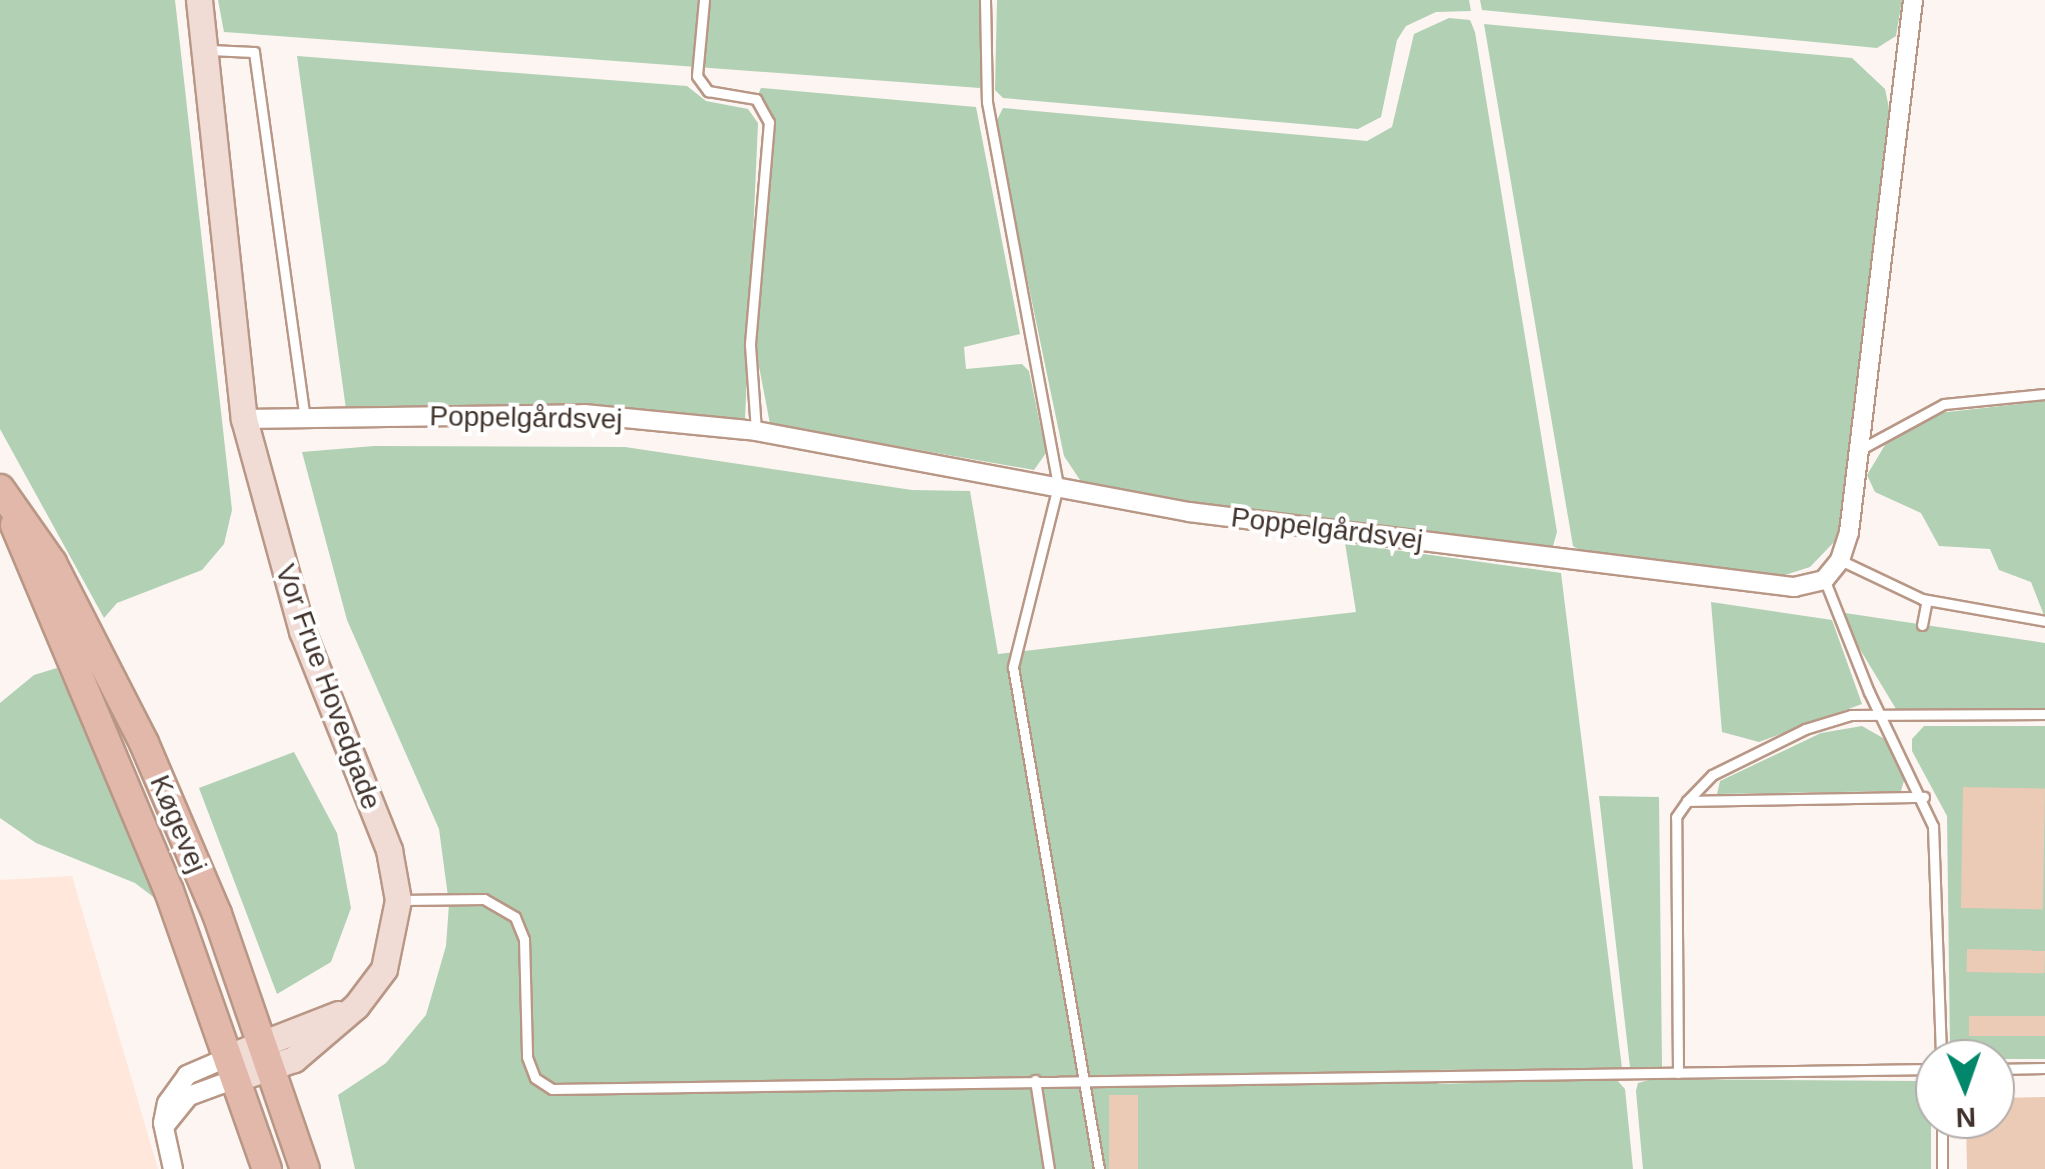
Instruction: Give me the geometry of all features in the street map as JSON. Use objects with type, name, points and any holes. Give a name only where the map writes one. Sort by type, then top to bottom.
[{"type":"main road","name":"Køgevej","points":[[3,494],[52,563],[144,743],[268,1057],[306,1169]]},
{"type":"main road","name":"Køgevej","points":[[3,494],[30,572],[144,830],[235,1067],[268,1169]]},
{"type":"street","name":"Vor Frue Hovedgade","points":[[199,0],[244,419],[302,631],[389,850],[398,900],[384,969],[356,1006],[268,1057],[235,1067]]},
{"type":"street","points":[[1824,580],[1840,560],[1859,450],[1913,0]]},
{"type":"street","name":"Poppelgårdsvej","points":[[244,419],[584,414],[756,431],[1189,512],[1754,586],[1794,587],[1824,580]]},
{"type":"street","points":[[173,1169],[166,1144],[167,1123],[189,1096],[235,1067]]},
{"type":"lane","points":[[704,0],[698,76],[708,91],[756,99],[769,122],[750,345],[756,431]]},
{"type":"lane","points":[[985,0],[987,102],[1058,486],[1013,666],[1099,1169]]},
{"type":"lane","points":[[206,50],[254,52],[305,418]]},
{"type":"lane","points":[[1859,450],[1944,404],[2045,394]]},
{"type":"lane","points":[[1840,560],[1927,600],[2045,622]]},
{"type":"lane","points":[[1824,580],[1868,692],[1884,713],[1934,826],[1940,1039]]},
{"type":"lane","points":[[1922,625],[1927,600]]},
{"type":"lane","points":[[1678,1073],[1676,816],[1712,775],[1805,730],[1884,713],[2045,714]]},
{"type":"lane","points":[[1688,800],[1924,798]]},
{"type":"lane","points":[[398,900],[484,899],[515,917],[524,938],[526,1057],[535,1078],[552,1088],[1915,1069]]},
{"type":"lane","points":[[2015,1068],[2045,1068]]},
{"type":"lane","points":[[1035,1080],[1049,1169]]},
{"type":"lane","points":[[1942,1139],[1942,1169]]},
{"type":"shaded area","points":[[72,876],[158,1169],[0,1169],[0,880]]},
{"type":"green space","points":[[0,0],[175,0],[232,510],[224,544],[202,570],[117,603],[104,618],[0,429]]},
{"type":"green space","points":[[218,0],[980,0],[980,88],[224,32]]},
{"type":"green space","points":[[997,0],[1469,0],[1471,11],[1436,12],[1406,26],[1397,40],[1381,117],[1358,129],[1003,98],[995,90]]},
{"type":"green space","points":[[1480,0],[1902,0],[1896,36],[1877,48],[1482,10]]},
{"type":"green space","points":[[1449,18],[1470,20],[1475,32],[1557,532],[1553,546],[1150,499],[1082,483],[1064,456],[995,124],[1003,108],[1367,141],[1392,127],[1414,34]]},
{"type":"green space","points":[[1484,24],[1852,58],[1885,89],[1889,108],[1843,515],[1836,540],[1810,567],[1769,580],[1586,554],[1573,546]]},
{"type":"green space","points":[[297,56],[687,86],[706,101],[748,109],[758,123],[745,419],[584,405],[346,409]]},
{"type":"green space","points":[[761,88],[976,107],[1020,334],[964,347],[966,369],[1022,364],[1029,371],[1046,453],[1034,470],[770,424],[755,345],[774,123],[758,95]]},
{"type":"green space","points":[[2045,401],[2045,618],[2031,582],[1999,570],[1990,549],[1939,546],[1921,513],[1875,492],[1867,475],[1885,445],[1921,415]]},
{"type":"green space","points":[[374,446],[625,447],[912,490],[970,491],[998,654],[1356,612],[1345,543],[1561,573],[1622,1068],[1435,1070],[1438,1084],[1616,1079],[1625,1089],[1633,1169],[355,1169],[338,1095],[386,1063],[426,1015],[446,946],[449,904],[439,829],[347,620],[302,452]]},
{"type":"green space","points":[[1711,602],[1832,620],[1862,704],[1759,742],[1722,732]]},
{"type":"green space","points":[[1845,613],[2045,643],[2045,710],[1896,709],[1858,646],[1850,645]]},
{"type":"green space","points":[[57,668],[156,899],[135,883],[36,843],[0,818],[0,703],[34,675]]},
{"type":"green space","points":[[1862,726],[1890,742],[1906,774],[1901,791],[1717,794],[1720,781],[1821,733]]},
{"type":"green space","points":[[1924,726],[2045,726],[2045,1059],[2015,1059],[2015,1039],[1950,1039],[1947,816],[1912,751],[1912,739]]},
{"type":"green space","points":[[294,752],[337,833],[351,908],[331,962],[277,994],[199,788]]},
{"type":"green space","points":[[1599,796],[1659,797],[1662,1068],[1630,1067]]},
{"type":"green space","points":[[1653,1079],[1915,1081],[1915,1139],[1931,1139],[1931,1169],[1643,1169],[1638,1083]]},
{"type":"building","points":[[1963,787],[2045,788],[2043,909],[1961,908]]},
{"type":"building","points":[[1967,949],[2045,950],[2045,973],[1967,972]]},
{"type":"building","points":[[1969,1016],[2045,1016],[2045,1036],[1969,1036]]},
{"type":"building","points":[[1109,1095],[1138,1095],[1138,1169],[1109,1169]]},
{"type":"building","points":[[2045,1097],[2045,1169],[1967,1169],[1966,1139],[2015,1139],[2015,1098]]}]
